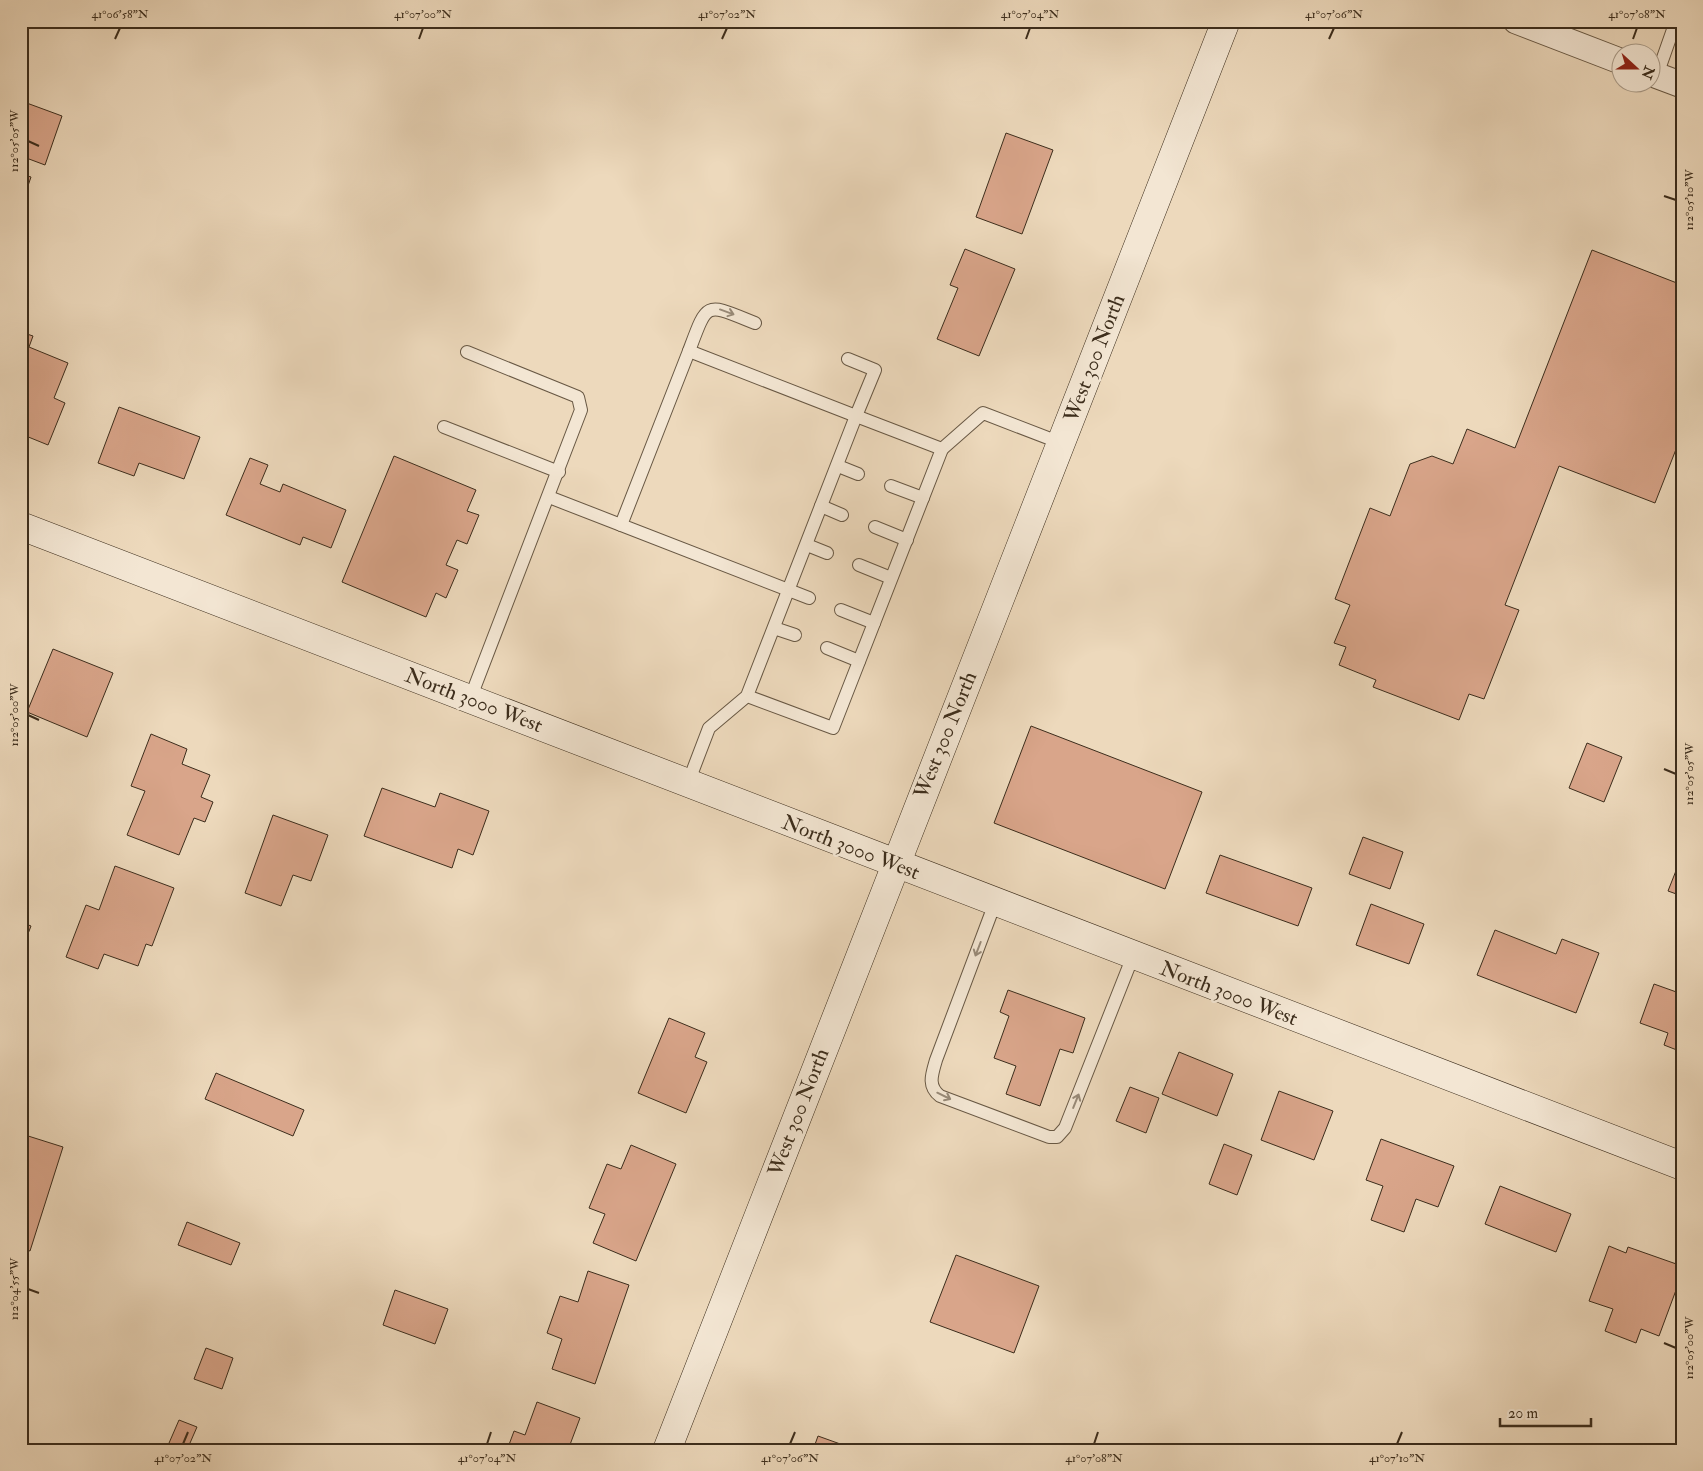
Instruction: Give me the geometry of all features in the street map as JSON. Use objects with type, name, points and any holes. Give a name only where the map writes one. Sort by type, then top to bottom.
[{"type":"main road","name":"West 300 North","points":[[667,1450],[895,863],[1226,21]]},
{"type":"main road","name":"North 3000 West","points":[[21,526],[995,903],[1682,1166]]},
{"type":"street","points":[[1516,21],[1610,57]]},
{"type":"street","points":[[1660,76],[1682,85]]},
{"type":"lane","points":[[1660,60],[1676,21]]},
{"type":"lane","points":[[621,524],[702,316],[710,309],[720,309],[755,323]]},
{"type":"lane","points":[[689,351],[942,450]]},
{"type":"lane","points":[[467,352],[578,397],[581,410],[559,472],[470,699]]},
{"type":"lane","points":[[688,783],[709,728],[747,696],[875,370],[848,359]]},
{"type":"lane","points":[[747,696],[833,728],[942,450],[983,413],[1061,443]]},
{"type":"lane","points":[[444,427],[559,472]]},
{"type":"lane","points":[[838,466],[858,474]]},
{"type":"lane","points":[[891,486],[923,498]]},
{"type":"lane","points":[[549,497],[809,598]]},
{"type":"lane","points":[[821,506],[842,515]]},
{"type":"lane","points":[[875,527],[907,540]]},
{"type":"lane","points":[[807,545],[827,553]]},
{"type":"lane","points":[[859,565],[892,578]]},
{"type":"lane","points":[[841,610],[874,623]]},
{"type":"lane","points":[[774,628],[795,635]]},
{"type":"lane","points":[[827,648],[859,661]]},
{"type":"lane","points":[[995,903],[936,1060],[931,1081],[934,1091],[940,1096],[1049,1138],[1057,1137],[1065,1128],[1133,956]]},
{"type":"building","points":[[24,102],[62,116],[45,165],[21,156],[21,109]]},
{"type":"building","points":[[1006,133],[1053,150],[1022,234],[976,217]]},
{"type":"building","points":[[21,174],[31,177],[21,206]]},
{"type":"building","points":[[965,249],[1015,269],[979,356],[937,339],[958,288],[950,285]]},
{"type":"building","points":[[1592,250],[1682,285],[1682,434],[1655,503],[1559,466],[1505,605],[1519,610],[1484,699],[1469,694],[1459,720],[1373,687],[1376,680],[1339,665],[1346,647],[1334,643],[1350,605],[1335,599],[1370,508],[1390,516],[1410,464],[1432,456],[1453,464],[1467,429],[1515,448]]},
{"type":"building","points":[[21,332],[33,336],[29,347],[68,363],[54,398],[65,403],[48,445],[21,434]]},
{"type":"building","points":[[119,407],[200,437],[184,479],[139,463],[134,476],[98,463]]},
{"type":"building","points":[[394,456],[476,490],[467,511],[479,515],[467,544],[457,540],[446,565],[458,570],[446,598],[436,593],[426,617],[342,582]]},
{"type":"building","points":[[250,458],[268,465],[260,484],[280,492],[283,484],[346,510],[331,548],[303,537],[300,545],[226,515]]},
{"type":"building","points":[[53,649],[113,673],[87,737],[27,712]]},
{"type":"building","points":[[1031,726],[1202,792],[1165,889],[994,823]]},
{"type":"building","points":[[151,734],[187,749],[182,764],[210,775],[201,797],[213,802],[205,822],[194,818],[179,855],[127,835],[145,791],[131,786]]},
{"type":"building","points":[[1587,743],[1622,757],[1604,802],[1569,788]]},
{"type":"building","points":[[382,788],[435,807],[440,793],[489,811],[473,855],[458,849],[452,868],[364,836]]},
{"type":"building","points":[[273,815],[328,835],[311,881],[293,875],[281,906],[245,893]]},
{"type":"building","points":[[1363,837],[1403,852],[1390,889],[1349,874]]},
{"type":"building","points":[[1220,855],[1312,888],[1298,926],[1206,893]]},
{"type":"building","points":[[1682,859],[1682,896],[1668,891]]},
{"type":"building","points":[[115,866],[174,888],[152,946],[146,944],[138,966],[104,954],[98,969],[66,957],[86,905],[99,910]]},
{"type":"building","points":[[1371,904],[1424,924],[1409,964],[1356,945]]},
{"type":"building","points":[[21,922],[31,926],[21,952]]},
{"type":"building","points":[[1495,930],[1556,954],[1562,939],[1599,953],[1576,1013],[1477,975]]},
{"type":"building","points":[[1654,984],[1682,994],[1682,1052],[1664,1045],[1668,1033],[1640,1023]]},
{"type":"building","points":[[1008,990],[1085,1018],[1073,1053],[1060,1049],[1040,1106],[1006,1094],[1016,1066],[994,1058],[1009,1016],[1000,1012]]},
{"type":"building","points":[[669,1018],[705,1033],[695,1057],[707,1062],[686,1113],[638,1093]]},
{"type":"building","points":[[1179,1052],[1233,1074],[1217,1116],[1162,1094]]},
{"type":"building","points":[[216,1073],[304,1110],[293,1136],[205,1099]]},
{"type":"building","points":[[1130,1087],[1159,1098],[1146,1133],[1116,1121]]},
{"type":"building","points":[[1279,1091],[1333,1111],[1314,1160],[1261,1140]]},
{"type":"building","points":[[25,1135],[63,1147],[30,1251],[21,1248],[21,1145]]},
{"type":"building","points":[[1381,1139],[1454,1166],[1438,1207],[1416,1199],[1404,1232],[1371,1220],[1383,1186],[1366,1180]]},
{"type":"building","points":[[1224,1144],[1252,1155],[1237,1195],[1209,1184]]},
{"type":"building","points":[[631,1145],[676,1164],[636,1261],[593,1243],[605,1214],[589,1208],[607,1164],[621,1169]]},
{"type":"building","points":[[1500,1186],[1571,1214],[1556,1252],[1485,1224]]},
{"type":"building","points":[[187,1222],[240,1243],[231,1265],[178,1245]]},
{"type":"building","points":[[1609,1246],[1626,1253],[1628,1247],[1682,1266],[1682,1274],[1659,1336],[1641,1329],[1636,1343],[1605,1331],[1613,1309],[1589,1301]]},
{"type":"building","points":[[956,1255],[1039,1286],[1014,1353],[930,1322]]},
{"type":"building","points":[[21,1271],[28,1273],[21,1291]]},
{"type":"building","points":[[588,1271],[629,1285],[595,1384],[552,1369],[562,1339],[547,1333],[560,1296],[578,1302]]},
{"type":"building","points":[[395,1290],[448,1309],[435,1344],[383,1325]]},
{"type":"building","points":[[206,1348],[233,1358],[222,1389],[194,1379]]},
{"type":"building","points":[[537,1402],[580,1418],[568,1450],[507,1450],[514,1431],[525,1435]]},
{"type":"building","points":[[179,1420],[197,1427],[187,1450],[166,1450]]},
{"type":"building","points":[[818,1436],[857,1450],[813,1450]]}]
